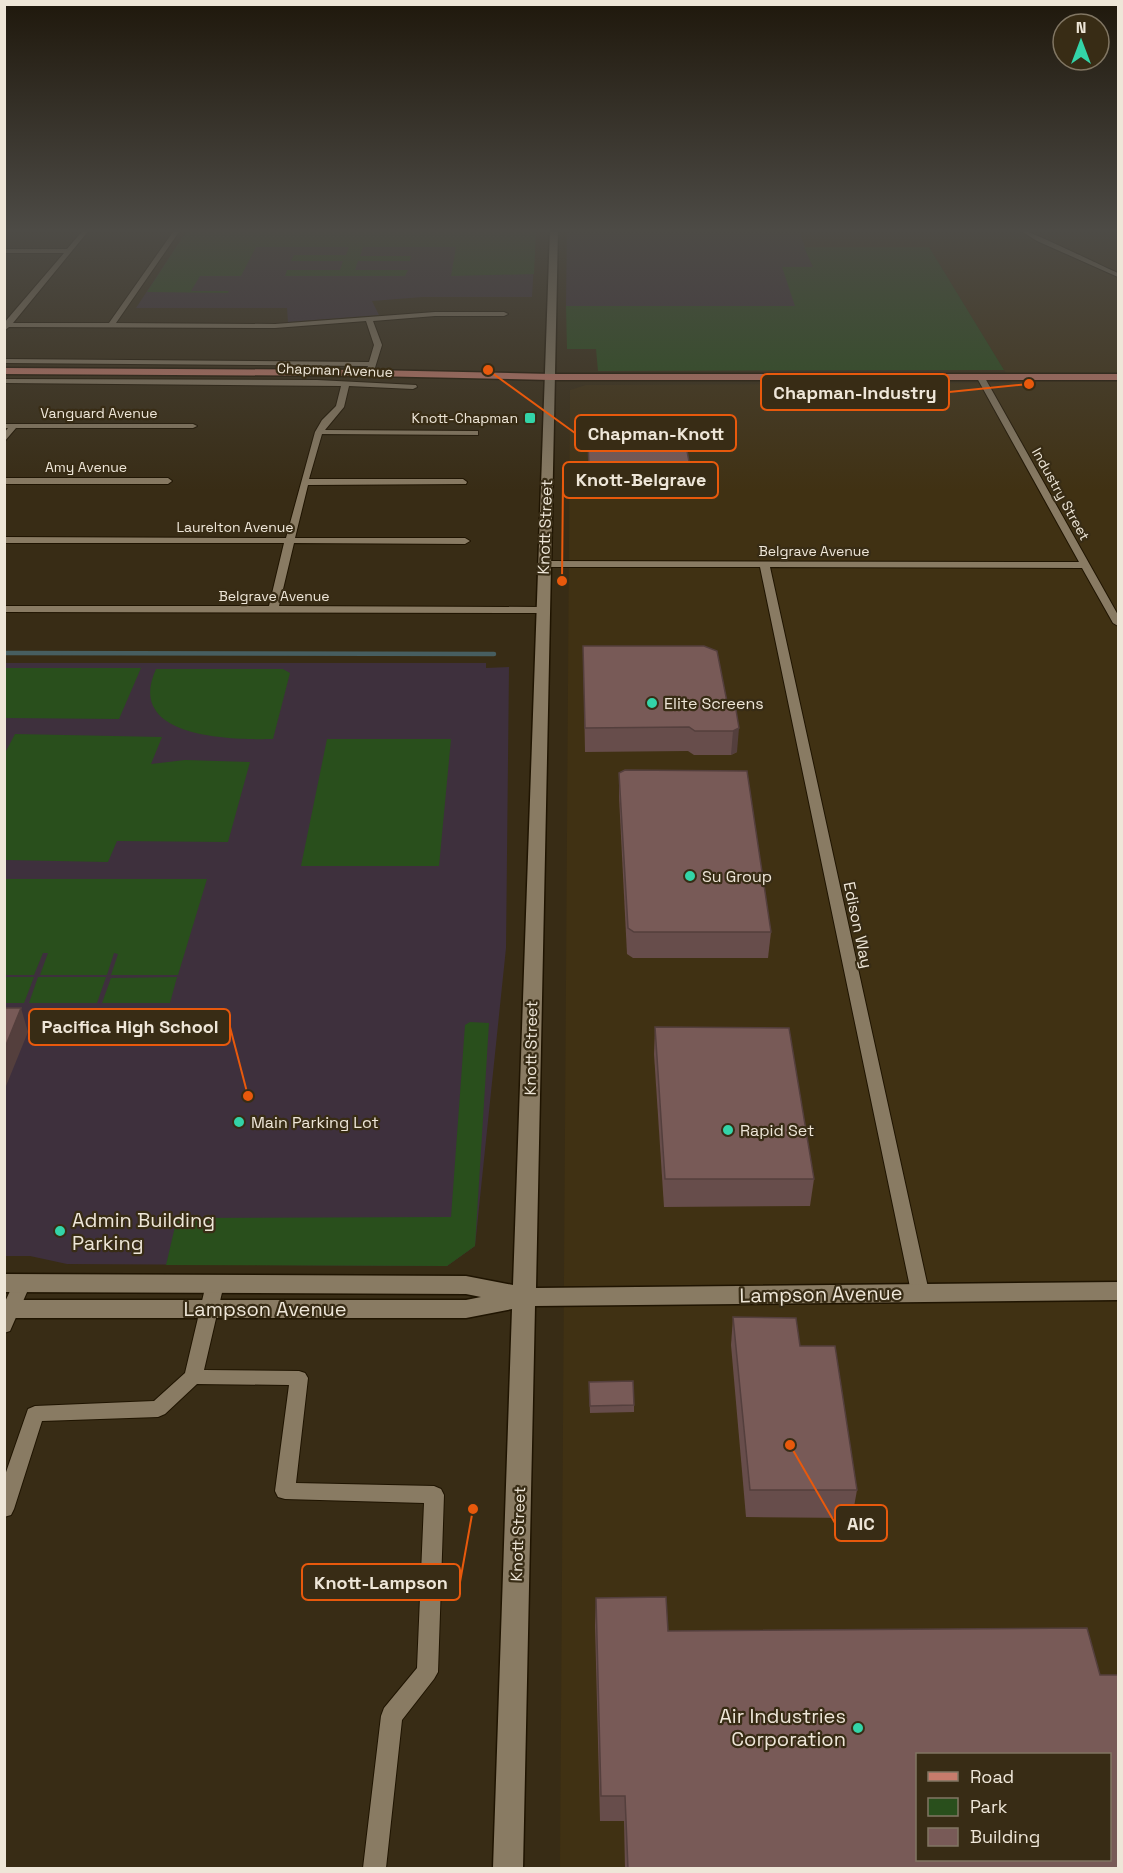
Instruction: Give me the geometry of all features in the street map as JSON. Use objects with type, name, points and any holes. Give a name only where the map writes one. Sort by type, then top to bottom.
[{"type":"main road","name":"Knott Street","points":[[508,1869],[543,564],[553,316]]},
{"type":"main road","points":[[4,371],[371,368],[551,377],[1119,377]]},
{"type":"main road","name":"Lampson Avenue","points":[[13,1283],[466,1285],[524,1297]]},
{"type":"main road","name":"Lampson Avenue","points":[[7,1314],[207,1310],[466,1309],[524,1297],[1119,1291]]},
{"type":"street","points":[[111,326],[118,316]]},
{"type":"street","points":[[5,326],[275,326],[403,316]]},
{"type":"street","points":[[369,319],[378,345],[371,368]]},
{"type":"street","name":"Chapman Avenue","points":[[4,361],[371,368]]},
{"type":"street","name":"Industry Street","points":[[981,378],[1119,622]]},
{"type":"street","name":"Chapman Avenue","points":[[4,381],[346,383],[413,387]]},
{"type":"street","points":[[273,610],[304,482],[319,432],[339,407],[346,383]]},
{"type":"street","points":[[4,440],[9,426]]},
{"type":"street","name":"Vanguard Avenue","points":[[9,426],[193,426]]},
{"type":"street","points":[[319,432],[475,433]]},
{"type":"street","name":"Amy Avenue","points":[[4,481],[168,481]]},
{"type":"street","points":[[304,482],[463,482]]},
{"type":"street","name":"Laurelton Avenue","points":[[4,540],[465,541]]},
{"type":"street","name":"Belgrave Avenue","points":[[543,564],[1085,565]]},
{"type":"street","name":"Edison Way","points":[[764,564],[920,1292]]},
{"type":"street","name":"Belgrave Avenue","points":[[4,609],[542,610]]},
{"type":"street","points":[[7,1314],[13,1283]]},
{"type":"street","points":[[4,1509],[35,1414],[158,1408],[193,1377],[214,1284]]},
{"type":"street","points":[[193,1377],[299,1378],[285,1491],[434,1495],[427,1672],[392,1716],[375,1869]]},
{"type":"shaded area","points":[[288,316],[361,316],[288,322]]},
{"type":"shaded area","points":[[971,316],[1118,316],[1118,1868],[560,1868],[570,390],[586,385],[1012,383]]},
{"type":"shaded area","points":[[5,663],[486,663],[486,668],[509,667],[506,948],[475,1246],[447,1266],[67,1264],[30,1256],[5,1256]]},
{"type":"green space","points":[[566,316],[971,316],[1004,370],[598,371],[596,349],[567,349]]},
{"type":"green space","points":[[5,668],[141,668],[119,719],[5,718]]},
{"type":"green space","points":[[156,669],[283,669],[290,673],[273,739],[210,736],[187,731],[168,722],[155,710],[150,692]]},
{"type":"green space","points":[[15,734],[162,737],[151,764],[185,760],[250,762],[228,842],[117,841],[108,862],[5,860],[5,753]]},
{"type":"green space","points":[[327,739],[451,739],[439,866],[301,866]]},
{"type":"green space","points":[[4,879],[207,879],[178,975],[111,975],[118,954],[114,953],[107,975],[40,975],[48,953],[43,953],[34,975],[5,975]]},
{"type":"green space","points":[[5,977],[34,977],[24,1003],[5,1003]]},
{"type":"green space","points":[[38,977],[106,977],[97,1003],[29,1003]]},
{"type":"green space","points":[[177,977],[170,1003],[102,1003],[111,978]]},
{"type":"green space","points":[[470,1022],[489,1023],[475,1246],[447,1266],[166,1265],[177,1218],[451,1217],[465,1025]]},
{"type":"building","points":[[685,440],[690,467],[589,468],[588,441]]},
{"type":"building","name":"Elite Screens","points":[[583,646],[704,646],[717,651],[728,707],[736,710],[739,728],[733,731],[695,731],[689,727],[585,728]]},
{"type":"building","name":"Su Group","points":[[625,770],[747,771],[771,932],[634,932],[628,928],[619,773]]},
{"type":"building","points":[[4,1008],[21,1008],[4,1050]]},
{"type":"building","name":"Rapid Set","points":[[655,1027],[789,1028],[814,1179],[665,1179]]},
{"type":"building","points":[[733,1317],[796,1318],[800,1346],[835,1346],[857,1490],[750,1490]]},
{"type":"building","points":[[633,1381],[634,1405],[590,1406],[589,1382]]},
{"type":"building","name":"Air Industries Corporation","points":[[666,1597],[668,1631],[1087,1628],[1100,1675],[1119,1675],[1119,1869],[628,1869],[625,1796],[601,1796],[596,1598]]},
{"type":"waterway","points":[[4,653],[494,654]]},
{"type":"place","name":"Chapman-Knott","points":[[488,370]]},
{"type":"place","name":"Chapman-Industry","points":[[1029,384]]},
{"type":"place","name":"Knott-Chapman","points":[[530,418]]},
{"type":"place","name":"Knott-Belgrave","points":[[562,581]]},
{"type":"place","name":"Elite Screens","points":[[652,703]]},
{"type":"place","name":"Su Group","points":[[690,876]]},
{"type":"place","name":"Pacifica High School","points":[[248,1096]]},
{"type":"place","name":"Main Parking Lot","points":[[239,1122]]},
{"type":"place","name":"Rapid Set","points":[[728,1130]]},
{"type":"place","name":"Admin Building Parking","points":[[60,1231]]},
{"type":"place","name":"AIC","points":[[790,1445]]},
{"type":"place","name":"Knott-Lampson","points":[[473,1509]]},
{"type":"place","name":"Air Industries Corporation","points":[[858,1728]]}]
